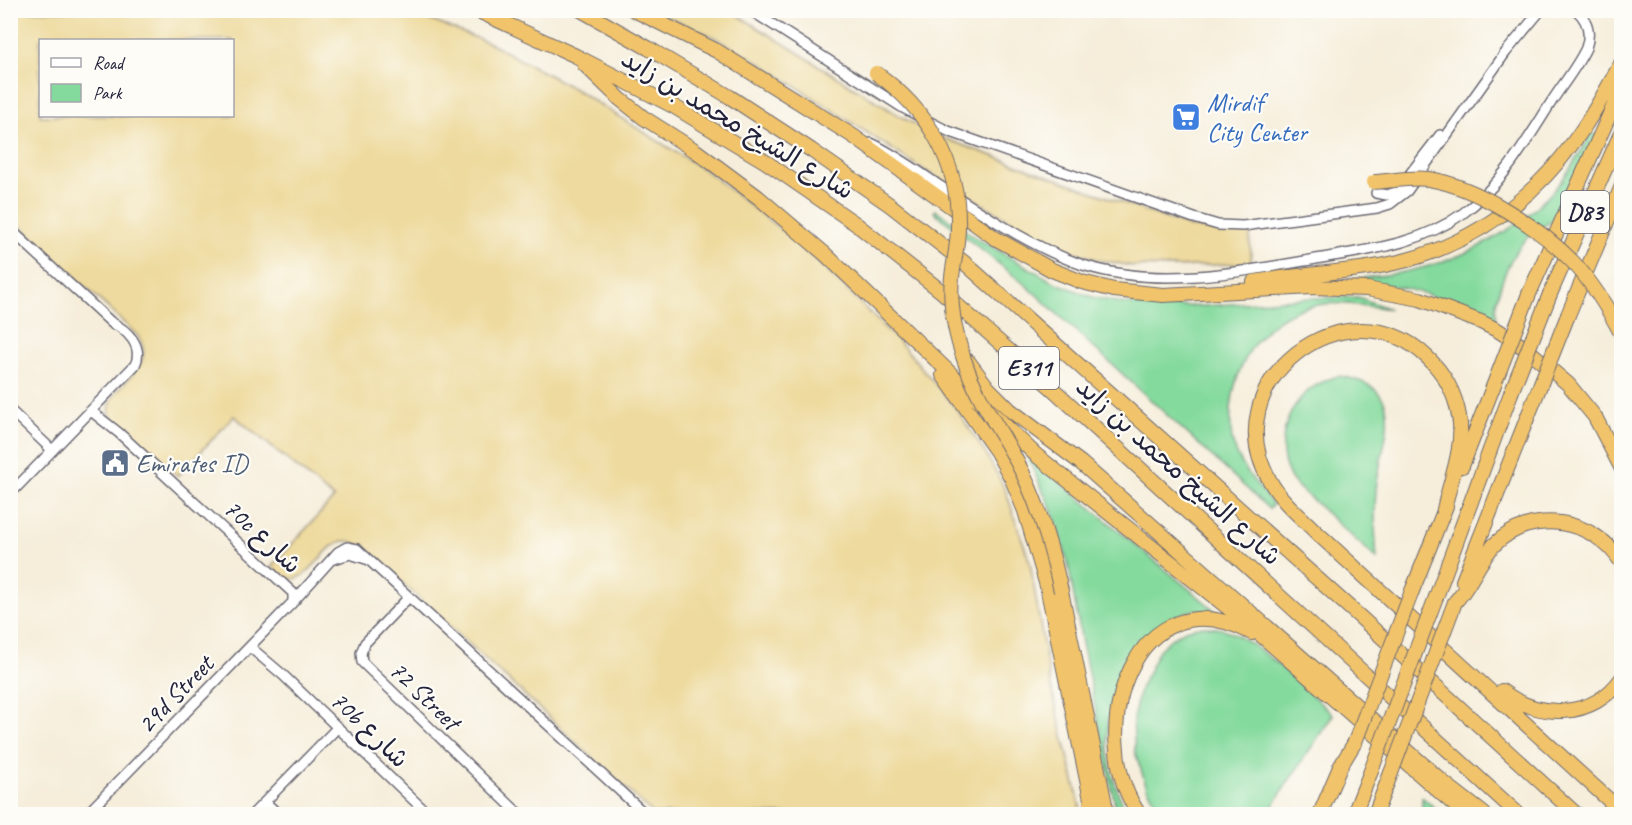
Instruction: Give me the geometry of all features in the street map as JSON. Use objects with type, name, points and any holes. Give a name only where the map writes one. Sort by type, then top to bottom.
[{"type":"highway","name":"شارع الشيخ محمد بن زايد","points":[[476,10],[576,56],[673,106],[766,162],[856,224],[941,291],[1122,452],[1518,814]]},
{"type":"highway","name":"شارع الشيخ محمد بن زايد","points":[[580,10],[721,92],[802,144],[890,205],[966,264],[1343,601],[1576,814]]},
{"type":"highway","points":[[634,10],[717,51],[853,135],[995,238],[1052,270],[1082,282],[1114,290],[1163,295],[1312,287],[1359,288],[1420,299],[1498,331],[1543,362],[1568,384],[1595,417],[1622,469]]},
{"type":"highway","points":[[576,56],[620,99],[758,197],[825,254],[1036,455],[1246,622],[1461,812]]},
{"type":"highway","points":[[1208,292],[1268,280],[1406,260],[1463,239],[1506,211],[1553,169],[1587,122],[1622,62]]},
{"type":"highway","points":[[876,73],[900,92],[921,114],[938,140],[950,168],[958,213],[951,302],[954,326],[977,392],[1016,459],[1035,501],[1050,545],[1107,814]]},
{"type":"highway","points":[[1329,814],[1412,591],[1529,294],[1622,87]]},
{"type":"highway","name":"D83","points":[[1354,814],[1511,393],[1550,294],[1622,131]]},
{"type":"highway","points":[[1375,185],[1417,178],[1441,182],[1508,211],[1573,263],[1594,289],[1622,335]]},
{"type":"highway","name":"D83","points":[[1455,602],[1568,315],[1622,186]]},
{"type":"highway","points":[[1443,514],[1461,432],[1460,417],[1451,389],[1434,364],[1424,354],[1401,340],[1375,332],[1362,331],[1342,332],[1322,338],[1304,347],[1288,359],[1268,386],[1257,417],[1258,450],[1269,480],[1282,498],[1316,532],[1622,812]]},
{"type":"highway","points":[[912,336],[962,399],[989,438],[1019,495],[1047,586],[1094,814]]},
{"type":"highway","points":[[961,349],[978,376],[999,399],[1081,463],[1435,775],[1484,814]]},
{"type":"highway","points":[[1375,814],[1455,602],[1470,584],[1483,560],[1496,544],[1513,531],[1555,522],[1580,527],[1605,543],[1622,563]]},
{"type":"highway","points":[[1138,814],[1122,781],[1114,735],[1122,688],[1136,660],[1148,644],[1174,625],[1205,618],[1235,625],[1258,636],[1278,650]]},
{"type":"highway","points":[[1475,676],[1490,682],[1523,705],[1552,712],[1589,705],[1605,696],[1622,678]]},
{"type":"highway","points":[[1320,814],[1340,767],[1355,742]]},
{"type":"street","points":[[750,10],[903,108],[948,131],[1194,219],[1225,225],[1256,225],[1377,208],[1390,204],[1407,192],[1481,86],[1541,10]]},
{"type":"street","points":[[853,135],[896,156],[964,202],[1030,240],[1064,257],[1101,270],[1139,276],[1184,277],[1276,266],[1369,250],[1397,245],[1428,234],[1462,214],[1491,188],[1515,158],[1584,53],[1588,42],[1588,30],[1584,19],[1576,10]]},
{"type":"street","points":[[1375,185],[1392,195],[1399,189],[1466,100],[1481,86]]},
{"type":"street","points":[[10,229],[111,322],[119,326],[133,340],[138,349],[135,365],[120,382],[10,494]]},
{"type":"street","name":"70c شارع","points":[[93,409],[293,593],[293,601]]},
{"type":"street","points":[[10,410],[52,450]]},
{"type":"street","name":"29d Street","points":[[87,814],[331,561],[350,554],[368,560],[409,597]]},
{"type":"street","points":[[409,597],[645,814]]},
{"type":"street","name":"72 Street","points":[[409,597],[365,643],[361,653],[362,662],[519,814]]},
{"type":"street","name":"70b شارع","points":[[252,645],[429,814]]},
{"type":"street","points":[[253,814],[338,727]]},
{"type":"street","points":[[265,802],[278,814]]},
{"type":"green space","points":[[1592,133],[1597,134],[1551,222],[1524,241],[1512,257],[1496,304],[1496,318],[1500,329],[1445,300],[1387,285],[1345,280],[1393,274],[1429,266],[1451,259],[1492,240],[1529,214],[1560,183]]},
{"type":"green space","points":[[936,210],[981,241],[1054,282],[1092,297],[1126,304],[1205,306],[1310,298],[1358,297],[1390,309],[1335,304],[1317,305],[1295,311],[1276,322],[1260,336],[1248,354],[1233,395],[1232,439],[1243,466],[1273,505],[1269,509],[1028,287],[934,212]]},
{"type":"green space","points":[[1338,376],[1362,382],[1377,391],[1385,403],[1386,434],[1375,498],[1377,559],[1297,486],[1285,466],[1284,432],[1296,404],[1301,397],[1321,382]]},
{"type":"green space","points":[[1027,455],[1218,613],[1195,610],[1177,615],[1161,624],[1135,651],[1117,685],[1108,721],[1108,745],[1111,769],[1118,793],[1128,814],[1117,814],[1068,563],[1055,518]]},
{"type":"green space","points":[[1203,626],[1226,630],[1254,646],[1282,668],[1333,715],[1268,814],[1164,814],[1147,788],[1135,752],[1133,719],[1140,689],[1159,650],[1185,630]]},
{"type":"green space","points":[[1422,797],[1442,814],[1422,814]]},
{"type":"sand","points":[[10,11],[406,11],[487,42],[573,88],[703,169],[789,236],[904,347],[957,410],[986,454],[1005,489],[1030,563],[1049,678],[1082,814],[654,814],[361,546],[350,541],[339,542],[299,577],[291,579],[279,574],[272,566],[334,498],[234,416],[178,476],[111,417],[109,406],[113,397],[137,369],[142,359],[143,348],[137,335],[11,217]]},
{"type":"sand","points":[[655,11],[731,11],[932,134],[1190,227],[1222,232],[1250,232],[1251,263],[1175,267],[1133,266],[1099,260],[1072,251],[1039,237],[921,168],[759,62],[712,36]]},
{"type":"place","name":"Mirdif City Center","points":[[1186,117]]},
{"type":"place","name":"Emirates ID","points":[[115,463]]}]
